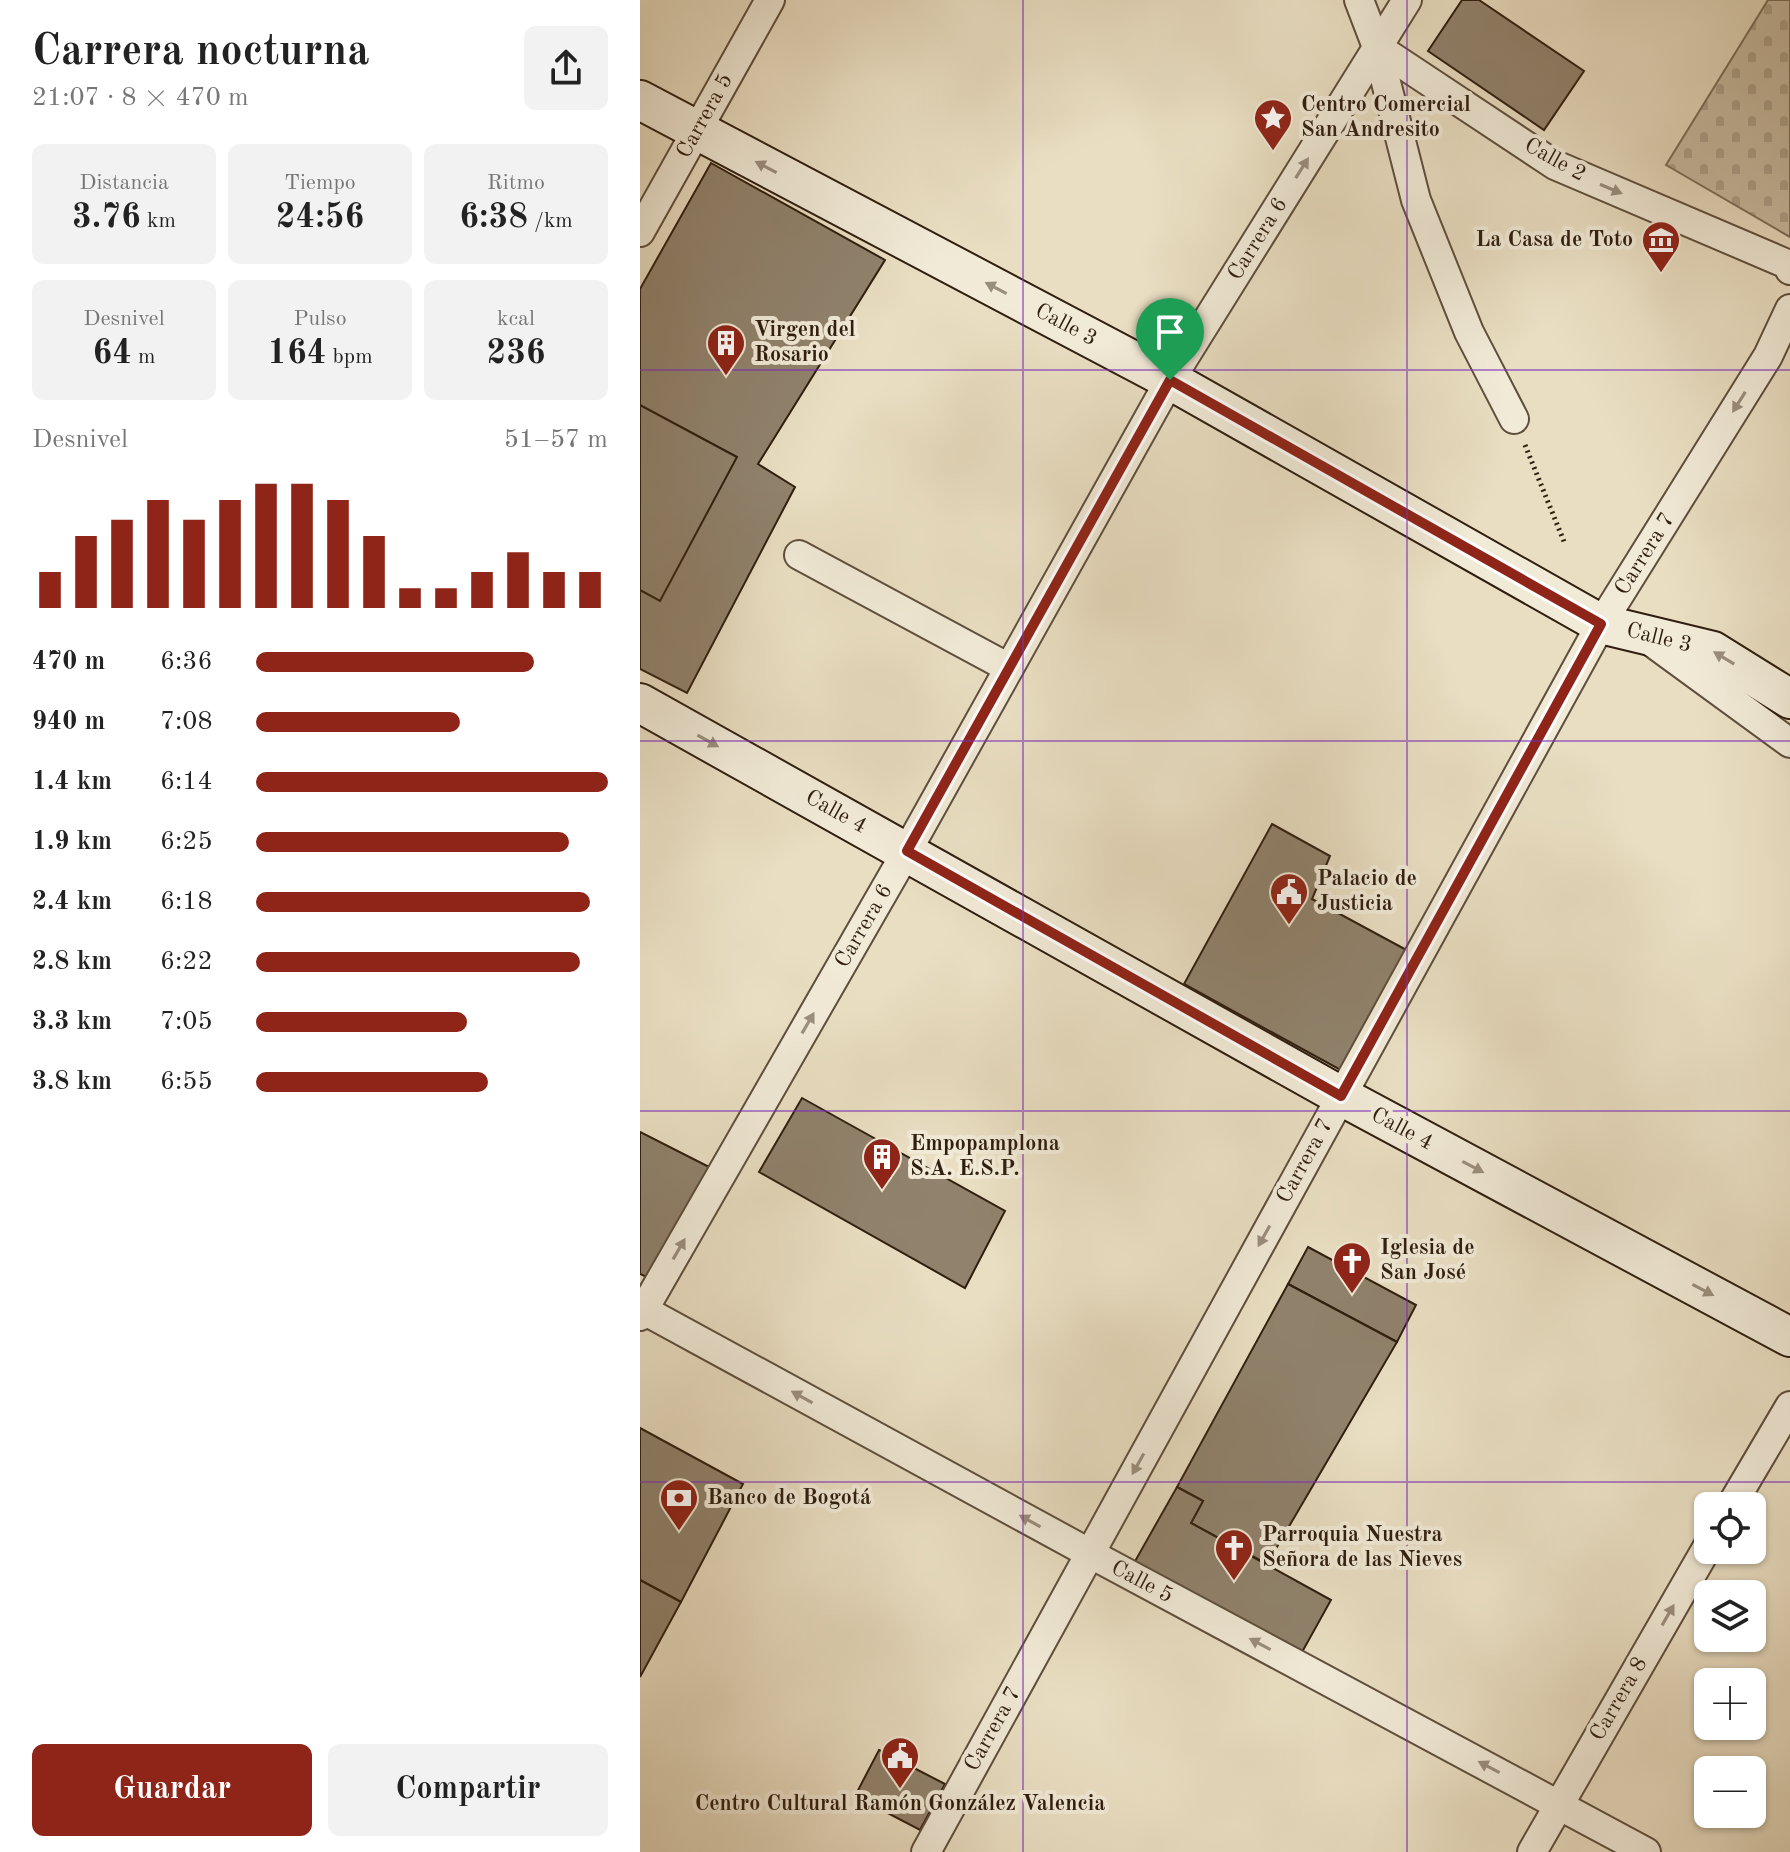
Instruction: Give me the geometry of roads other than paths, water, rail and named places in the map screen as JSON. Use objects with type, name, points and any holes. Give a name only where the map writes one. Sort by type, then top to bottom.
[{"type":"main road","name":"Calle 3","points":[[640,100],[1170,380],[1601,624],[1713,651],[1790,699]]},
{"type":"main road","name":"Calle 4","points":[[640,703],[1341,1096],[1790,1337]]},
{"type":"street","name":"Carrera 5","points":[[640,232],[770,0]]},
{"type":"street","points":[[1359,0],[1377,47],[1416,200],[1469,332],[1514,419]]},
{"type":"street","name":"Carrera 6","points":[[641,1311],[907,851],[1170,380],[1407,0]]},
{"type":"street","name":"Calle 2","points":[[1377,47],[1555,165],[1787,264],[1790,270]]},
{"type":"street","name":"Carrera 7","points":[[926,1852],[1601,624],[1779,364],[1790,309]]},
{"type":"street","points":[[799,555],[1009,668]]},
{"type":"street","points":[[1640,634],[1790,743]]},
{"type":"street","name":"Calle 5","points":[[641,1311],[1646,1852]]},
{"type":"street","points":[[1739,1492],[1790,1406]]},
{"type":"street","name":"Carrera 8","points":[[1532,1852],[1698,1564]]},
{"type":"place","name":"Centro Comercial San Andresito","points":[[1273,152]]},
{"type":"place","name":"La Casa de Toto","points":[[1661,274]]},
{"type":"place","name":"Virgen del Rosario","points":[[726,377]]},
{"type":"place","name":"Palacio de Justicia","points":[[1289,926]]},
{"type":"place","name":"Empopamplona S.A. E.S.P.","points":[[882,1191]]},
{"type":"place","name":"Iglesia de San José","points":[[1352,1295]]},
{"type":"place","name":"Banco de Bogotá","points":[[679,1532]]},
{"type":"place","name":"Parroquia Nuestra Señora de las Nieves","points":[[1234,1582]]},
{"type":"place","name":"Centro Cultural Ramón González Valencia","points":[[900,1790]]}]
